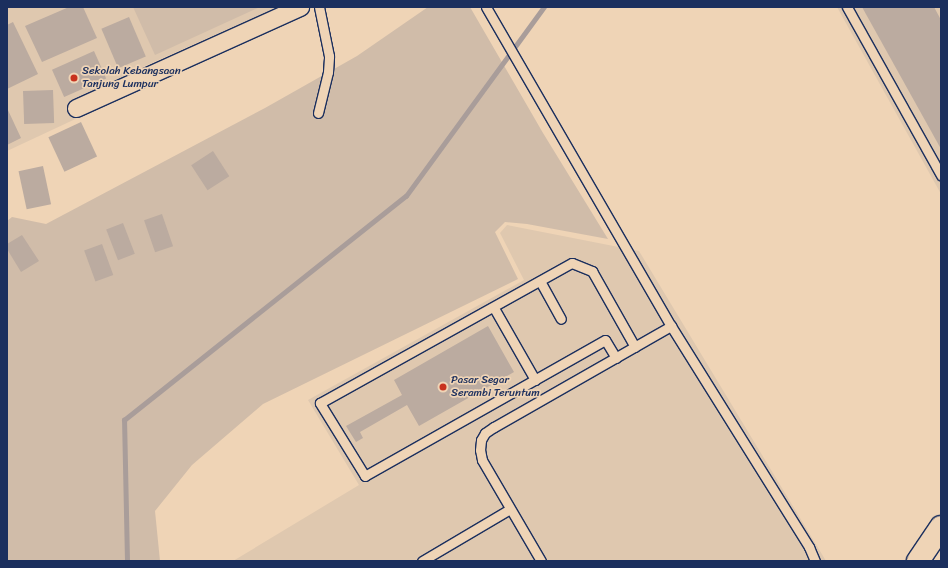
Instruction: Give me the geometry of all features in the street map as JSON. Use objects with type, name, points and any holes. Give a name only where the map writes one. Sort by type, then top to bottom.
[{"type":"highway","points":[[918,561],[941,527]]},
{"type":"street","points":[[76,108],[300,7]]},
{"type":"lane","points":[[318,113],[325,88],[330,56],[319,7]]},
{"type":"lane","points":[[486,7],[671,326],[809,547],[815,561]]},
{"type":"lane","points":[[846,7],[941,175]]},
{"type":"lane","points":[[616,358],[605,340],[364,476],[320,403],[494,308],[572,263],[592,271],[635,347]]},
{"type":"lane","points":[[540,282],[561,319]]},
{"type":"lane","points":[[494,308],[535,380]]},
{"type":"lane","points":[[541,561],[482,460],[480,450],[481,440],[486,433],[671,326]]},
{"type":"lane","points":[[422,561],[510,509]]},
{"type":"shaded area","name":"Sekolah Kebangsaan Tanjung Lumpur","points":[[7,7],[278,7],[138,69],[146,86],[7,151]]},
{"type":"shaded area","points":[[133,7],[260,7],[155,55]]},
{"type":"shaded area","points":[[428,7],[470,7],[543,133],[608,239],[527,224],[505,222],[495,232],[518,279],[263,404],[192,465],[155,511],[160,561],[7,561],[7,221],[12,217],[46,224],[265,108],[357,56]]},
{"type":"shaded area","points":[[837,7],[941,7],[941,194]]},
{"type":"shaded area","points":[[507,225],[639,251],[826,561],[233,561],[359,485],[308,400],[524,280],[500,233]]},
{"type":"building","points":[[69,7],[83,7],[97,38],[42,62],[25,26]]},
{"type":"building","points":[[862,7],[934,7],[941,20],[941,149]]},
{"type":"building","points":[[129,17],[146,57],[118,68],[101,29]]},
{"type":"building","points":[[13,22],[38,74],[7,89],[7,25]]},
{"type":"building","points":[[94,51],[106,78],[64,97],[52,70]]},
{"type":"building","points":[[53,90],[54,123],[24,124],[23,91]]},
{"type":"building","points":[[7,108],[21,138],[7,145]]},
{"type":"building","points":[[81,122],[97,156],[64,172],[48,137]]},
{"type":"building","points":[[213,151],[229,176],[208,190],[191,165]]},
{"type":"building","points":[[43,166],[51,204],[27,209],[19,171]]},
{"type":"building","points":[[162,214],[173,246],[155,252],[144,220]]},
{"type":"building","points":[[123,223],[135,254],[118,260],[106,229]]},
{"type":"building","points":[[22,235],[39,261],[21,272],[7,249],[7,244]]},
{"type":"building","points":[[102,244],[113,275],[95,282],[84,250]]},
{"type":"building","name":"Pasar Segar Serambi Teruntum","points":[[488,326],[514,372],[419,426],[407,405],[360,432],[363,438],[356,442],[346,426],[402,395],[394,380]]},
{"type":"waterway","points":[[127,561],[124,420],[406,196],[544,7]]},
{"type":"place","name":"Sekolah Kebangsaan Tanjung Lumpur","points":[[74,78]]},
{"type":"place","name":"Pasar Segar Serambi Teruntum","points":[[443,387]]}]
